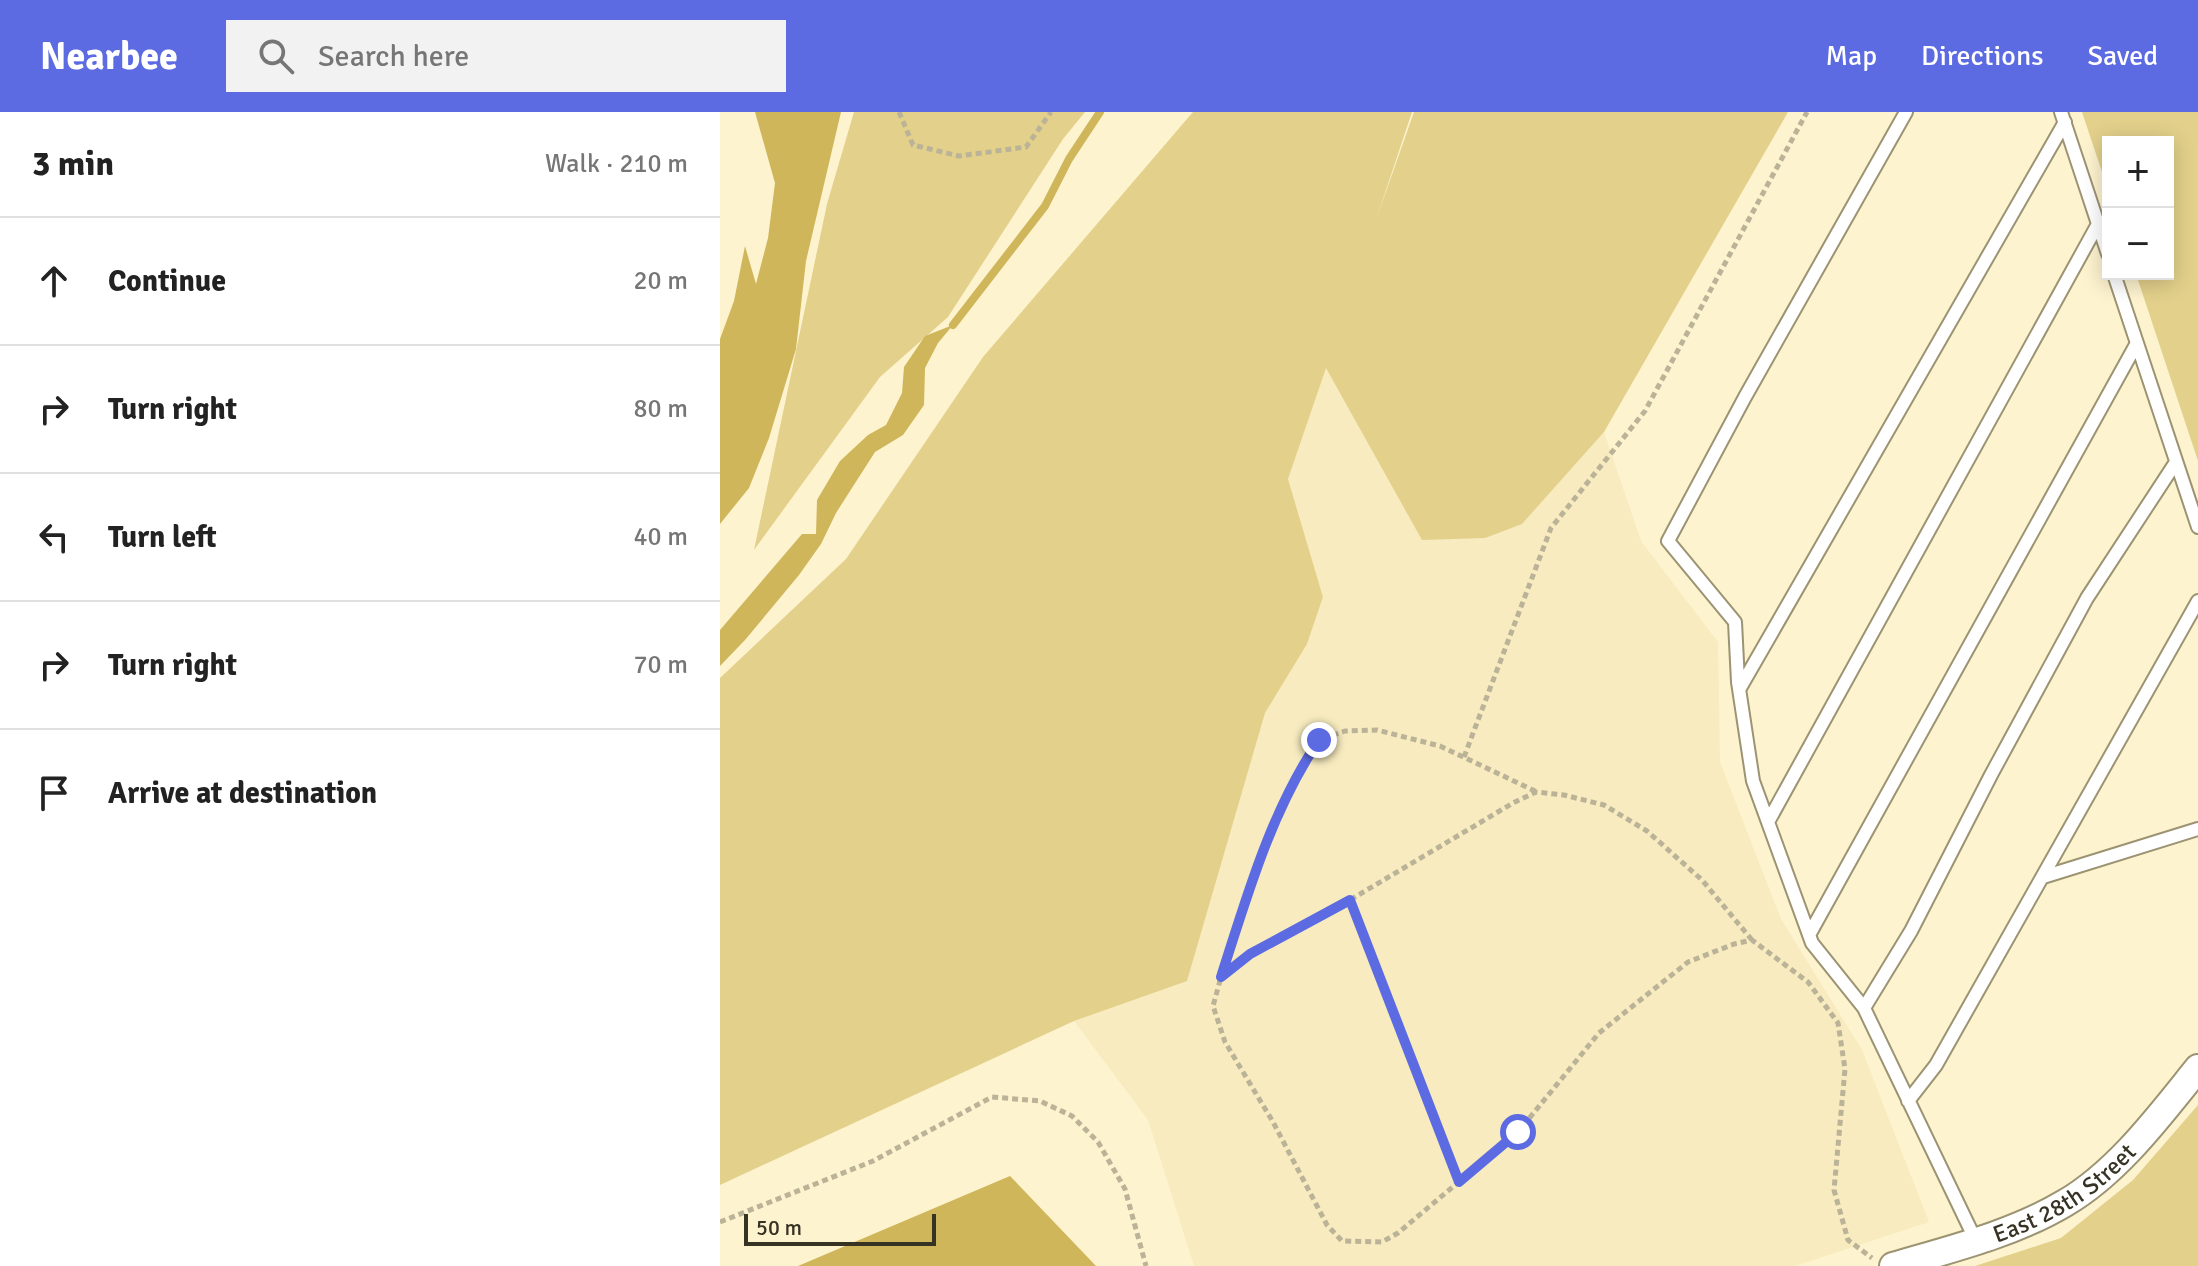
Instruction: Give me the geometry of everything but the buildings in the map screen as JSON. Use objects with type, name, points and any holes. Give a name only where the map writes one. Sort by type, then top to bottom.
[{"type":"street","name":"East 28th Street","points":[[1893,1266],[1976,1241],[2041,1216],[2068,1201],[2120,1159],[2198,1068]]},
{"type":"lane","points":[[1906,112],[1668,541],[1735,622],[1739,688],[1753,781],[1812,943],[1864,1008],[1976,1241]]},
{"type":"lane","points":[[1739,688],[2063,117]]},
{"type":"lane","points":[[2063,117],[2102,236]]},
{"type":"lane","points":[[1768,822],[2098,224]]},
{"type":"lane","points":[[2116,280],[2198,527]]},
{"type":"lane","points":[[1809,935],[2137,343]]},
{"type":"lane","points":[[1864,1008],[1911,931],[2087,598],[2176,462]]},
{"type":"lane","points":[[1908,1101],[1936,1065],[2198,601]]},
{"type":"lane","points":[[2043,877],[2198,829]]},
{"type":"path","points":[[899,112],[913,145],[959,156],[1026,147],[1051,112]]},
{"type":"path","points":[[1464,757],[1551,528],[1645,411],[1807,112]]},
{"type":"path","points":[[1752,940],[1688,962],[1599,1033],[1518,1132],[1398,1233],[1382,1242],[1342,1241],[1327,1225],[1273,1122],[1225,1042],[1213,1006],[1261,854],[1300,768],[1319,740],[1345,731],[1377,730],[1440,746],[1536,792],[1604,805],[1647,831],[1702,880],[1752,940],[1808,982],[1838,1023],[1845,1069],[1834,1190],[1848,1240],[1882,1266]]},
{"type":"path","points":[[1221,977],[1250,954],[1536,792]]},
{"type":"path","points":[[1350,900],[1459,1182]]},
{"type":"path","points":[[720,1222],[873,1161],[992,1097],[1040,1101],[1072,1116],[1098,1142],[1125,1189],[1146,1266]]},
{"type":"shaded area","points":[[755,112],[841,112],[806,261],[796,349],[769,438],[749,488],[720,524],[720,339],[734,301],[745,246],[756,284],[768,238],[775,183]]},
{"type":"shaded area","points":[[854,112],[1085,112],[1063,139],[948,317],[880,377],[754,550],[827,204]]},
{"type":"shaded area","points":[[1193,112],[1412,112],[1376,220],[1414,112],[1788,112],[1604,432],[1522,524],[1485,538],[1422,540],[1326,368],[1288,479],[1323,597],[1307,644],[1265,713],[1187,981],[1074,1021],[720,1185],[720,678],[846,559],[983,357]]},
{"type":"shaded area","points":[[2082,112],[2198,112],[2198,461],[2138,280],[2174,280],[2174,136],[2102,136],[2102,172]]},
{"type":"shaded area","points":[[953,325],[938,343],[925,368],[924,405],[903,435],[875,452],[836,513],[821,544],[799,575],[720,666],[720,630],[802,534],[816,534],[817,500],[840,461],[868,435],[886,425],[902,393],[904,367],[925,336]]},
{"type":"shaded area","points":[[1326,367],[1522,524],[1604,432],[1641,541],[1718,642],[1720,762],[1781,919],[1862,1050],[1929,1222],[1795,1266],[1194,1266],[1148,1120],[1074,1021],[1187,980],[1265,713],[1307,644],[1323,597],[1288,479]]},
{"type":"shaded area","points":[[2198,1105],[2198,1266],[1975,1266],[2061,1238],[2133,1180]]},
{"type":"shaded area","points":[[1010,1176],[1096,1266],[798,1266]]},
{"type":"waterway","points":[[953,325],[1045,206],[1069,159],[1100,112]]},
{"type":"route","points":[[1319,740],[1300,768],[1261,854],[1221,977],[1250,954],[1350,900],[1459,1182],[1518,1132]]}]
